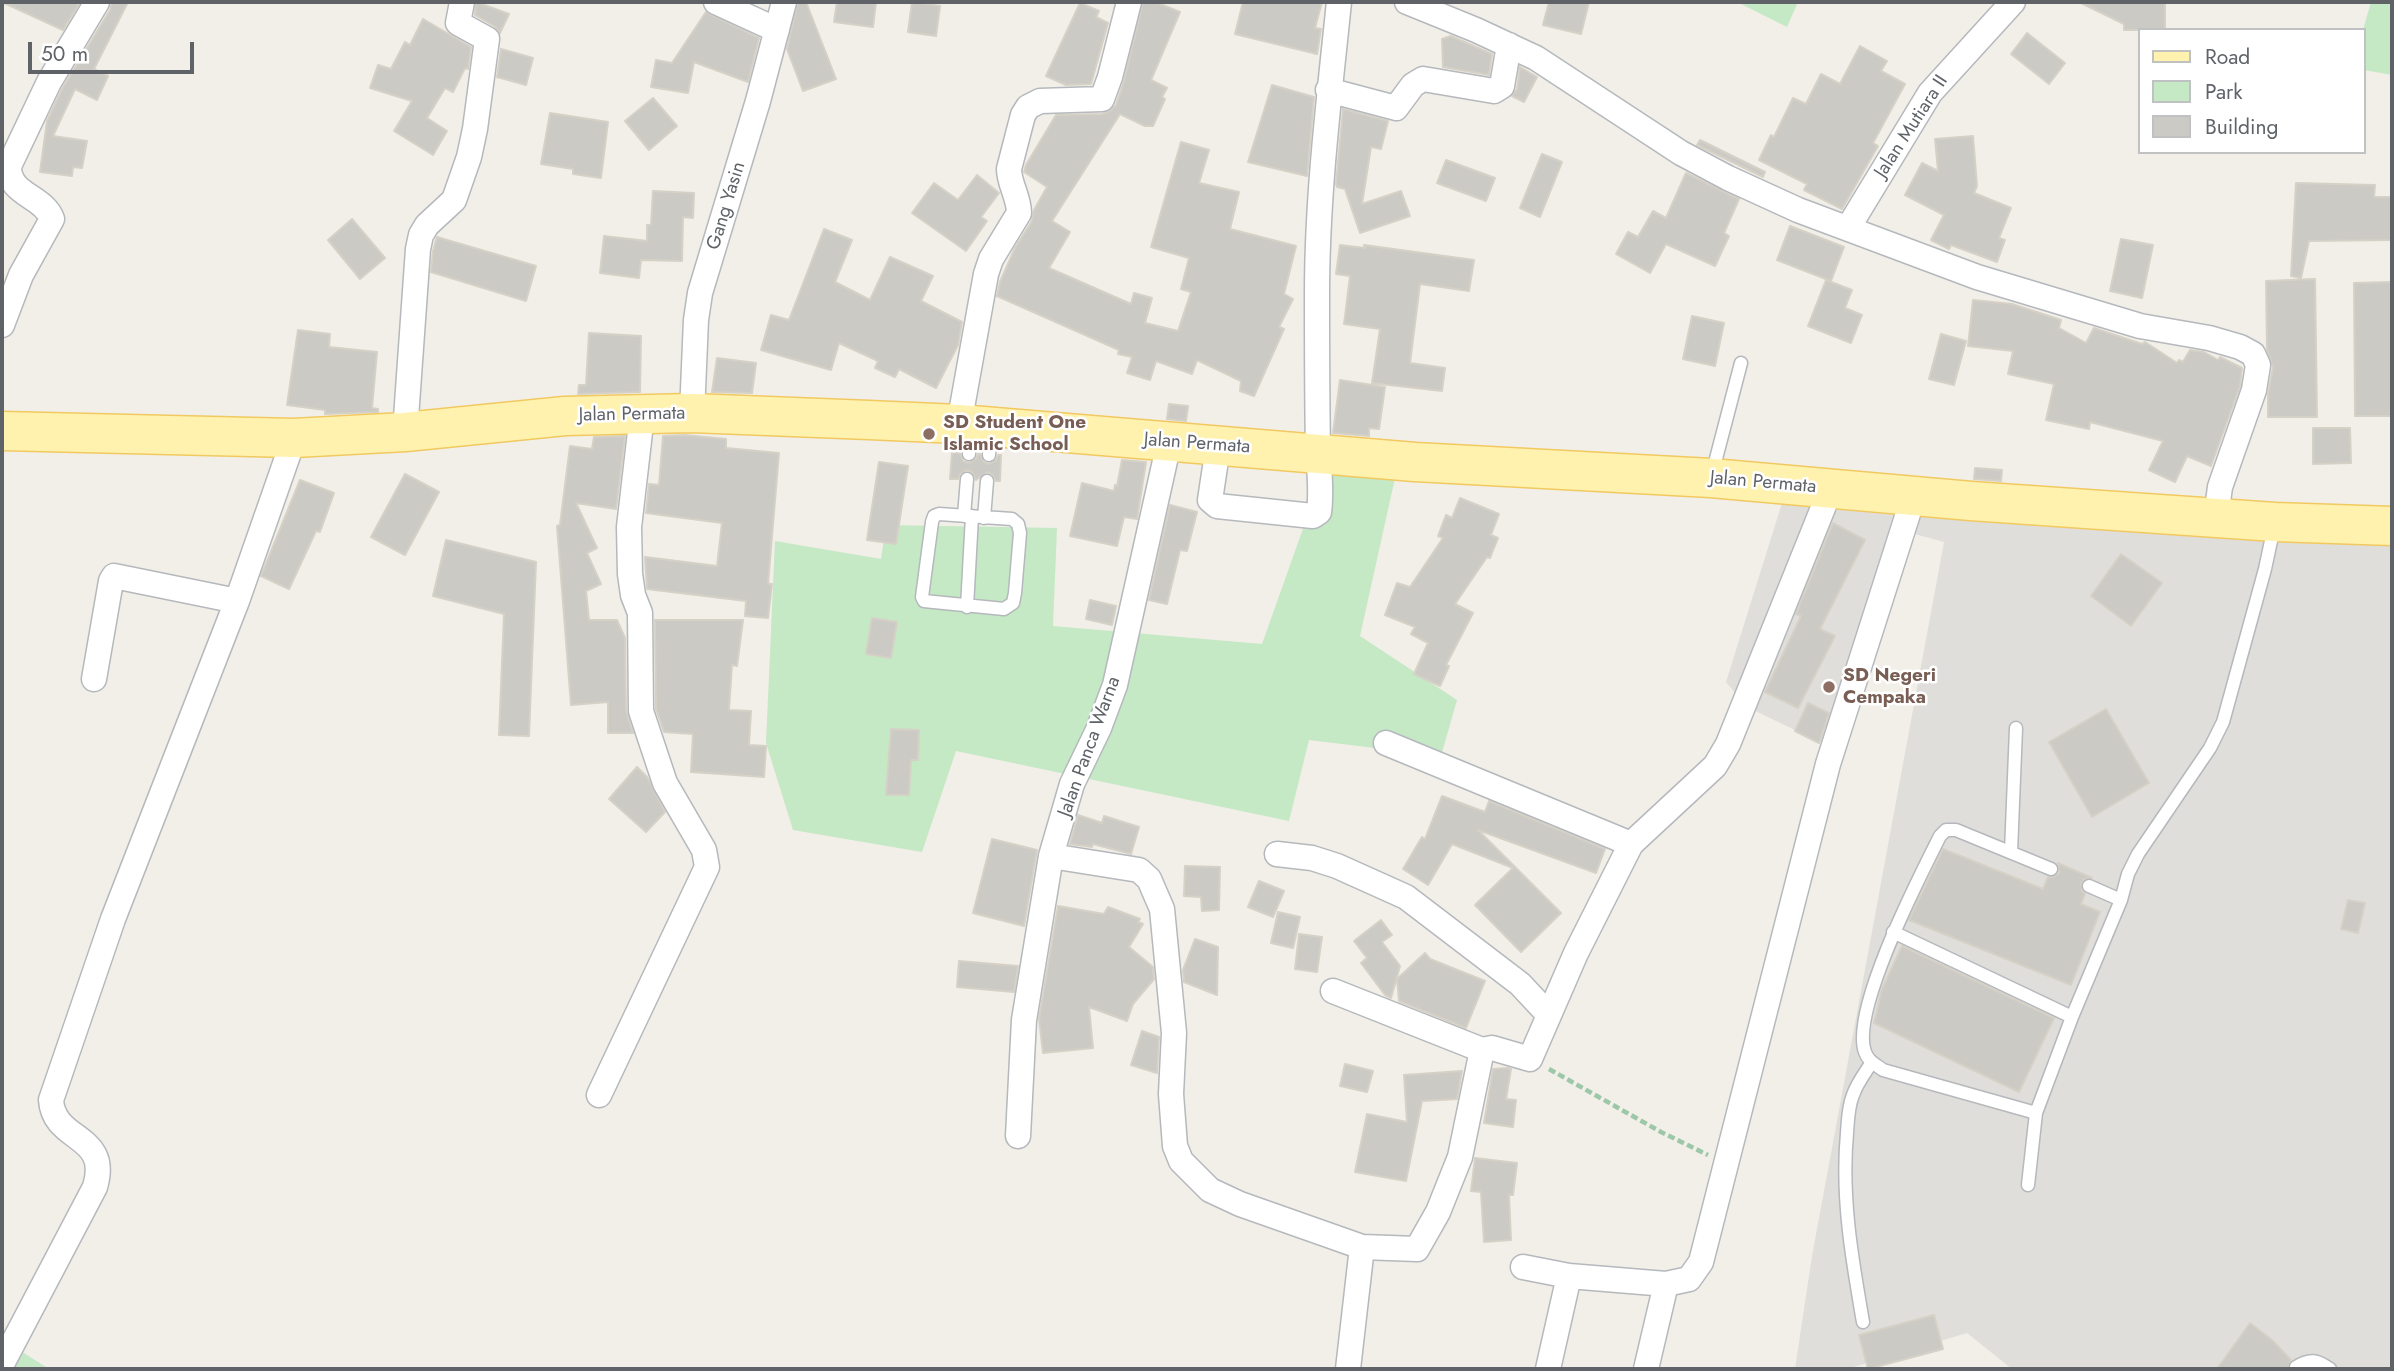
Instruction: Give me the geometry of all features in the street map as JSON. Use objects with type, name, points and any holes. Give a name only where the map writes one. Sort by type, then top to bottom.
[{"type":"main road","name":"Jalan Permata","points":[[2,431],[293,438],[405,432],[565,416],[692,413],[976,437],[1169,443],[1415,462],[1711,478],[1970,501],[2275,522],[2392,526]]},
{"type":"street","points":[[2,325],[11,271],[51,226],[52,219],[49,212],[14,186],[8,174],[9,166],[48,82],[97,2]]},
{"type":"street","points":[[405,432],[421,235],[426,225],[454,200],[469,157],[486,59],[487,39],[458,23],[462,2]]},
{"type":"street","points":[[716,2],[777,30]]},
{"type":"street","name":"Gang Yasin","points":[[692,413],[696,320],[700,293],[784,2]]},
{"type":"street","points":[[976,437],[986,274],[991,259],[1019,213],[1009,169],[1023,115],[1028,107],[1040,101],[1102,99],[1129,2]]},
{"type":"street","points":[[1218,447],[1210,500],[1212,504],[1314,516],[1319,512],[1322,488],[1318,453],[1319,205],[1328,90],[1339,2]]},
{"type":"street","points":[[1407,2],[1536,58],[1681,153],[1798,210],[1977,277],[2140,326],[2209,338],[2240,347],[2253,354],[2258,365],[2255,390],[2220,487],[2216,517]]},
{"type":"street","name":"Jalan Mutiara II","points":[[1848,229],[1930,93],[2013,2]]},
{"type":"street","points":[[1328,90],[1396,108],[1413,85],[1423,79],[1499,90],[1502,86],[1508,45]]},
{"type":"street","points":[[599,1095],[707,867],[704,850],[665,783],[641,711],[640,613],[629,574],[629,527],[642,415]]},
{"type":"street","points":[[2,1364],[95,1187],[99,1173],[95,1153],[58,1121],[52,1111],[51,1100],[113,919],[237,601],[293,438]]},
{"type":"street","name":"Jalan Panca Warna","points":[[1018,1136],[1024,1020],[1051,856],[1072,784],[1099,728],[1115,685],[1169,443]]},
{"type":"street","points":[[1333,991],[1482,1050],[1492,1048],[1530,1059],[1576,953],[1631,844],[1715,765],[1728,744],[1831,488]]},
{"type":"street","points":[[1523,1267],[1569,1276],[1666,1284],[1689,1279],[1701,1262],[1828,764],[1914,495]]},
{"type":"street","points":[[94,680],[111,580],[114,576],[237,601]]},
{"type":"street","points":[[1386,743],[1631,844]]},
{"type":"street","points":[[1277,854],[1337,866],[1406,897],[1520,984],[1549,1015]]},
{"type":"street","points":[[1051,856],[1139,870],[1149,879],[1162,909],[1174,1033],[1171,1094],[1175,1146],[1187,1168],[1210,1190],[1362,1247],[1417,1249],[1429,1230],[1460,1157],[1482,1050]]},
{"type":"street","points":[[1348,1369],[1362,1247]]},
{"type":"street","points":[[1548,1369],[1569,1276]]},
{"type":"street","points":[[1646,1369],[1666,1284]]},
{"type":"lane","points":[[1711,478],[1741,363]]},
{"type":"lane","points":[[967,480],[973,517],[967,607]]},
{"type":"lane","points":[[973,517],[987,481]]},
{"type":"lane","points":[[939,514],[973,517],[1012,519],[1018,524],[1020,533],[1013,603],[1004,609],[927,603],[922,597],[934,516],[939,514]]},
{"type":"lane","points":[[2028,1185],[2036,1113],[2072,1017],[2122,900],[2132,864],[2210,748],[2223,722],[2262,583],[2275,522]]},
{"type":"lane","points":[[2011,852],[2016,728]]},
{"type":"lane","points":[[2036,1113],[1883,1070],[1872,1062],[1864,1050],[1867,1015],[1893,932],[1940,836],[1946,830],[1956,830],[2051,869]]},
{"type":"lane","points":[[2089,886],[2122,900]]},
{"type":"lane","points":[[1893,932],[2072,1017]]},
{"type":"lane","points":[[1863,1322],[1850,1247],[1844,1181],[1851,1102],[1857,1085],[1872,1062]]},
{"type":"lane","points":[[2297,1367],[2306,1361],[2315,1360],[2330,1369]]},
{"type":"path","points":[[1530,1059],[1661,1132],[1726,1163]]},
{"type":"shaded area","points":[[1787,487],[2392,520],[2392,1369],[2012,1369],[1967,1333],[1847,1369],[1795,1369],[1812,1256],[1944,542],[1896,529],[1828,746],[1747,707],[1726,682]]},
{"type":"green space","points":[[1737,2],[1798,2],[1787,27]]},
{"type":"green space","points":[[2371,2],[2392,2],[2392,75],[2366,70],[2366,28],[2364,28]]},
{"type":"green space","points":[[1326,464],[1397,469],[1360,636],[1457,700],[1441,756],[1309,740],[1289,821],[956,751],[922,852],[793,830],[766,743],[775,541],[881,559],[886,525],[1057,528],[1053,626],[1262,644]]},
{"type":"green space","points":[[2,1339],[49,1369],[2,1369]]},
{"type":"building","points":[[2,2],[80,2],[63,30]]},
{"type":"building","points":[[112,2],[128,2],[94,69],[108,76],[97,100],[75,89],[53,136],[87,141],[82,168],[73,167],[72,176],[40,172],[47,121],[62,89],[110,10]]},
{"type":"building","points":[[476,2],[509,14],[500,33],[494,26],[475,15]]},
{"type":"building","points":[[798,2],[806,2],[836,79],[803,91],[787,49]]},
{"type":"building","points":[[837,2],[876,2],[873,27],[834,22]]},
{"type":"building","points":[[912,2],[940,6],[936,36],[908,32]]},
{"type":"building","points":[[1143,2],[1155,2],[1180,12],[1151,80],[1167,88],[1162,97],[1165,99],[1153,126],[1145,126],[1120,114],[1052,221],[1070,232],[1049,268],[1131,304],[1134,293],[1152,298],[1145,323],[1178,331],[1191,292],[1181,289],[1189,258],[1151,247],[1181,142],[1209,150],[1199,183],[1239,192],[1230,229],[1296,246],[1284,294],[1293,299],[1279,327],[1284,329],[1254,396],[1240,391],[1241,381],[1197,360],[1192,374],[1156,361],[1150,380],[1127,373],[1132,357],[1118,354],[1119,350],[997,296],[1000,282],[1015,248],[1032,221],[1034,210],[1047,187],[1024,172],[1026,165],[1056,115],[1102,114],[1116,105]]},
{"type":"building","points":[[1243,2],[1322,2],[1315,28],[1321,29],[1317,54],[1235,34]]},
{"type":"building","points":[[1549,2],[1589,2],[1581,34],[1543,25]]},
{"type":"building","points":[[2079,2],[2165,2],[2165,28],[2124,30],[2124,24]]},
{"type":"building","points":[[1080,3],[1099,11],[1096,17],[1108,23],[1091,84],[1066,85],[1046,76]]},
{"type":"building","points":[[706,12],[759,38],[748,82],[694,62],[688,93],[651,87],[656,60],[672,63]]},
{"type":"building","points":[[423,19],[471,47],[468,69],[465,68],[453,92],[445,88],[427,118],[447,131],[433,155],[394,131],[412,101],[370,88],[378,65],[391,69],[405,42],[410,45]]},
{"type":"building","points":[[2027,33],[2065,63],[2049,84],[2011,54]]},
{"type":"building","points":[[1451,36],[1492,54],[1489,75],[1443,67],[1442,39]]},
{"type":"building","points":[[1860,46],[1887,61],[1881,71],[1905,84],[1873,143],[1878,146],[1842,209],[1804,190],[1807,184],[1759,160],[1793,98],[1806,104],[1821,74],[1840,84]]},
{"type":"building","points":[[501,49],[533,58],[526,85],[497,77]]},
{"type":"building","points":[[1520,67],[1537,77],[1524,102],[1512,96],[1517,89]]},
{"type":"building","points":[[1272,85],[1314,97],[1307,176],[1248,162]]},
{"type":"building","points":[[653,98],[677,126],[649,150],[625,121]]},
{"type":"building","points":[[1343,109],[1388,121],[1381,149],[1371,147],[1362,204],[1401,191],[1410,216],[1360,233],[1345,189],[1337,187],[1336,184]]},
{"type":"building","points":[[550,113],[608,122],[601,178],[573,174],[573,169],[541,164]]},
{"type":"building","points":[[1973,136],[1977,186],[1974,193],[2011,208],[1999,238],[2005,240],[1997,262],[1951,245],[1949,249],[1931,240],[1944,215],[1905,195],[1922,163],[1938,171],[1935,139]]},
{"type":"building","points":[[1700,140],[1765,172],[1763,177],[1697,145]]},
{"type":"building","points":[[1542,154],[1562,162],[1540,217],[1520,208]]},
{"type":"building","points":[[1446,160],[1495,178],[1486,201],[1437,183]]},
{"type":"building","points":[[1686,173],[1739,199],[1724,233],[1729,236],[1715,266],[1666,244],[1650,273],[1616,254],[1628,232],[1638,237],[1653,211],[1666,218]]},
{"type":"building","points":[[977,175],[999,193],[981,217],[987,221],[966,251],[912,213],[934,183],[958,200]]},
{"type":"building","points":[[2296,183],[2375,185],[2374,197],[2392,197],[2392,240],[2309,241],[2301,278],[2291,276]]},
{"type":"building","points":[[653,191],[694,193],[693,218],[683,217],[682,261],[641,260],[639,278],[600,273],[604,236],[647,241]]},
{"type":"building","points":[[352,219],[385,258],[360,279],[328,240]]},
{"type":"building","points":[[1790,226],[1844,247],[1831,281],[1777,260]]},
{"type":"building","points":[[824,229],[852,240],[835,282],[870,300],[890,257],[933,276],[921,301],[962,322],[958,345],[936,388],[899,369],[895,377],[875,368],[878,361],[839,343],[831,370],[761,350],[771,315],[789,320]]},
{"type":"building","points":[[437,237],[536,266],[526,301],[431,272]]},
{"type":"building","points":[[2121,239],[2153,245],[2142,298],[2110,291]]},
{"type":"building","points":[[1340,245],[1365,248],[1364,245],[1474,260],[1469,291],[1420,284],[1410,363],[1445,368],[1442,391],[1372,383],[1380,329],[1344,324],[1350,276],[1336,274]]},
{"type":"building","points":[[2315,279],[2317,417],[2268,417],[2268,395],[2273,367],[2267,350],[2266,281]]},
{"type":"building","points":[[1826,280],[1852,290],[1845,308],[1862,315],[1851,343],[1808,326]]},
{"type":"building","points":[[2392,282],[2392,416],[2355,416],[2354,283]]},
{"type":"building","points":[[1973,300],[2012,304],[2061,320],[2059,328],[2086,343],[2094,328],[2142,344],[2145,342],[2177,363],[2179,360],[2183,362],[2190,350],[2204,352],[2218,360],[2220,357],[2242,368],[2240,386],[2211,466],[2187,456],[2175,482],[2149,470],[2163,441],[2090,422],[2089,429],[2046,420],[2054,384],[2008,374],[2013,351],[1968,346]]},
{"type":"building","points":[[1692,316],[1724,323],[1715,366],[1683,359]]},
{"type":"building","points":[[298,330],[330,334],[329,347],[377,352],[372,408],[378,409],[378,412],[325,414],[325,410],[287,405]]},
{"type":"building","points":[[589,333],[641,336],[640,392],[578,394],[579,385],[586,385]]},
{"type":"building","points":[[1941,334],[1966,341],[1954,385],[1929,379]]},
{"type":"building","points":[[717,358],[756,363],[752,393],[712,392]]},
{"type":"building","points":[[1340,380],[1385,387],[1379,429],[1369,428],[1369,436],[1333,433]]},
{"type":"building","points":[[1169,404],[1188,406],[1186,421],[1167,419]]},
{"type":"building","points":[[2313,428],[2350,428],[2351,463],[2313,464]]},
{"type":"building","points":[[625,436],[616,509],[576,503],[597,548],[587,553],[601,584],[586,591],[589,620],[617,620],[625,638],[626,711],[633,733],[608,733],[608,702],[571,705],[557,526],[560,525],[570,446],[592,449],[594,437]]},
{"type":"building","points":[[663,436],[726,439],[726,448],[779,453],[768,584],[772,584],[768,618],[745,616],[746,601],[647,589],[645,557],[717,566],[722,523],[646,513],[649,484],[659,485]]},
{"type":"building","points":[[952,453],[960,453],[963,461],[969,463],[980,454],[984,462],[989,464],[1001,455],[1000,481],[996,481],[992,474],[987,472],[976,480],[972,472],[967,470],[960,474],[958,479],[950,479]]},
{"type":"building","points":[[1122,460],[1146,462],[1137,519],[1124,517],[1117,546],[1070,536],[1082,483],[1114,491]]},
{"type":"building","points":[[879,462],[908,466],[896,544],[867,540]]},
{"type":"building","points":[[1975,468],[2002,470],[2001,481],[1974,479]]},
{"type":"building","points":[[405,474],[439,492],[405,555],[371,537]]},
{"type":"building","points":[[300,480],[334,493],[320,532],[316,531],[289,589],[261,576]]},
{"type":"building","points":[[1460,498],[1499,514],[1491,535],[1498,538],[1490,558],[1487,557],[1455,604],[1473,613],[1446,665],[1449,666],[1440,686],[1414,674],[1428,643],[1411,634],[1415,627],[1385,615],[1397,583],[1410,587],[1443,538],[1438,536],[1446,515],[1452,518]]},
{"type":"building","points":[[1170,505],[1197,512],[1187,551],[1180,550],[1167,604],[1149,600]]},
{"type":"building","points":[[1833,523],[1865,540],[1820,629],[1835,636],[1798,708],[1765,692],[1801,616],[1796,614]]},
{"type":"building","points":[[446,540],[536,562],[529,736],[499,735],[504,614],[433,596]]},
{"type":"building","points":[[2121,554],[2162,583],[2131,626],[2091,596]]},
{"type":"building","points":[[1090,600],[1116,606],[1112,625],[1086,619]]},
{"type":"building","points":[[872,618],[897,622],[891,658],[866,654]]},
{"type":"building","points":[[655,620],[743,620],[737,666],[732,665],[729,710],[751,711],[749,745],[766,746],[764,777],[691,772],[693,734],[664,732],[656,709]]},
{"type":"building","points":[[1808,703],[1829,713],[1819,743],[1795,731]]},
{"type":"building","points":[[2106,709],[2149,783],[2092,817],[2049,742]]},
{"type":"building","points":[[891,729],[919,730],[918,760],[911,760],[909,795],[886,795]]},
{"type":"building","points":[[637,767],[647,777],[665,812],[646,832],[609,799]]},
{"type":"building","points":[[1442,796],[1485,812],[1489,801],[1605,849],[1596,873],[1478,830],[1561,913],[1521,952],[1475,905],[1513,868],[1452,844],[1428,885],[1403,869],[1422,837],[1425,839]]},
{"type":"building","points":[[1078,815],[1102,823],[1104,816],[1139,827],[1131,854],[1093,844],[1092,847],[1070,844]]},
{"type":"building","points":[[992,839],[1037,850],[1024,926],[973,913]]},
{"type":"building","points":[[1943,849],[2043,889],[2048,877],[2059,873],[2058,863],[2092,878],[2084,879],[2081,883],[2085,894],[2081,904],[2100,912],[2071,985],[1909,920]]},
{"type":"building","points":[[1185,866],[1220,867],[1219,910],[1202,911],[1201,897],[1184,896]]},
{"type":"building","points":[[1259,881],[1284,891],[1273,917],[1248,907]]},
{"type":"building","points":[[2348,900],[2365,903],[2358,933],[2341,929]]},
{"type":"building","points":[[1058,906],[1104,914],[1108,907],[1140,919],[1138,922],[1143,924],[1129,947],[1153,967],[1154,979],[1133,1004],[1127,1021],[1089,1007],[1093,1048],[1043,1053],[1039,1019]]},
{"type":"building","points":[[1278,912],[1300,917],[1293,948],[1271,943]]},
{"type":"building","points":[[1381,920],[1392,935],[1382,942],[1400,966],[1391,998],[1385,995],[1361,963],[1367,958],[1354,941]]},
{"type":"building","points":[[1299,934],[1322,937],[1317,972],[1295,969]]},
{"type":"building","points":[[1195,939],[1218,947],[1217,995],[1184,982],[1183,970]]},
{"type":"building","points":[[1902,946],[2054,1018],[2019,1092],[1874,1023],[1882,989]]},
{"type":"building","points":[[1425,953],[1430,959],[1485,981],[1466,1028],[1399,1001],[1397,979]]},
{"type":"building","points":[[959,961],[1018,966],[1014,992],[957,987]]},
{"type":"building","points":[[1142,1031],[1159,1037],[1157,1073],[1131,1065]]},
{"type":"building","points":[[1345,1064],[1373,1071],[1367,1092],[1340,1086]]},
{"type":"building","points":[[1493,1069],[1511,1069],[1506,1099],[1516,1100],[1513,1127],[1484,1123]]},
{"type":"building","points":[[1462,1071],[1457,1099],[1422,1101],[1406,1181],[1355,1172],[1367,1114],[1407,1122],[1404,1075]]},
{"type":"building","points":[[1475,1158],[1517,1163],[1513,1195],[1509,1195],[1511,1240],[1484,1242],[1481,1192],[1471,1191]]},
{"type":"building","points":[[1934,1315],[1943,1349],[1868,1369],[1859,1335]]},
{"type":"building","points":[[2250,1323],[2272,1340],[2291,1360],[2288,1369],[2217,1369]]},
{"type":"place","name":"SD Student One Islamic School","points":[[929,434]]},
{"type":"place","name":"SD Negeri Cempaka","points":[[1829,687]]}]
